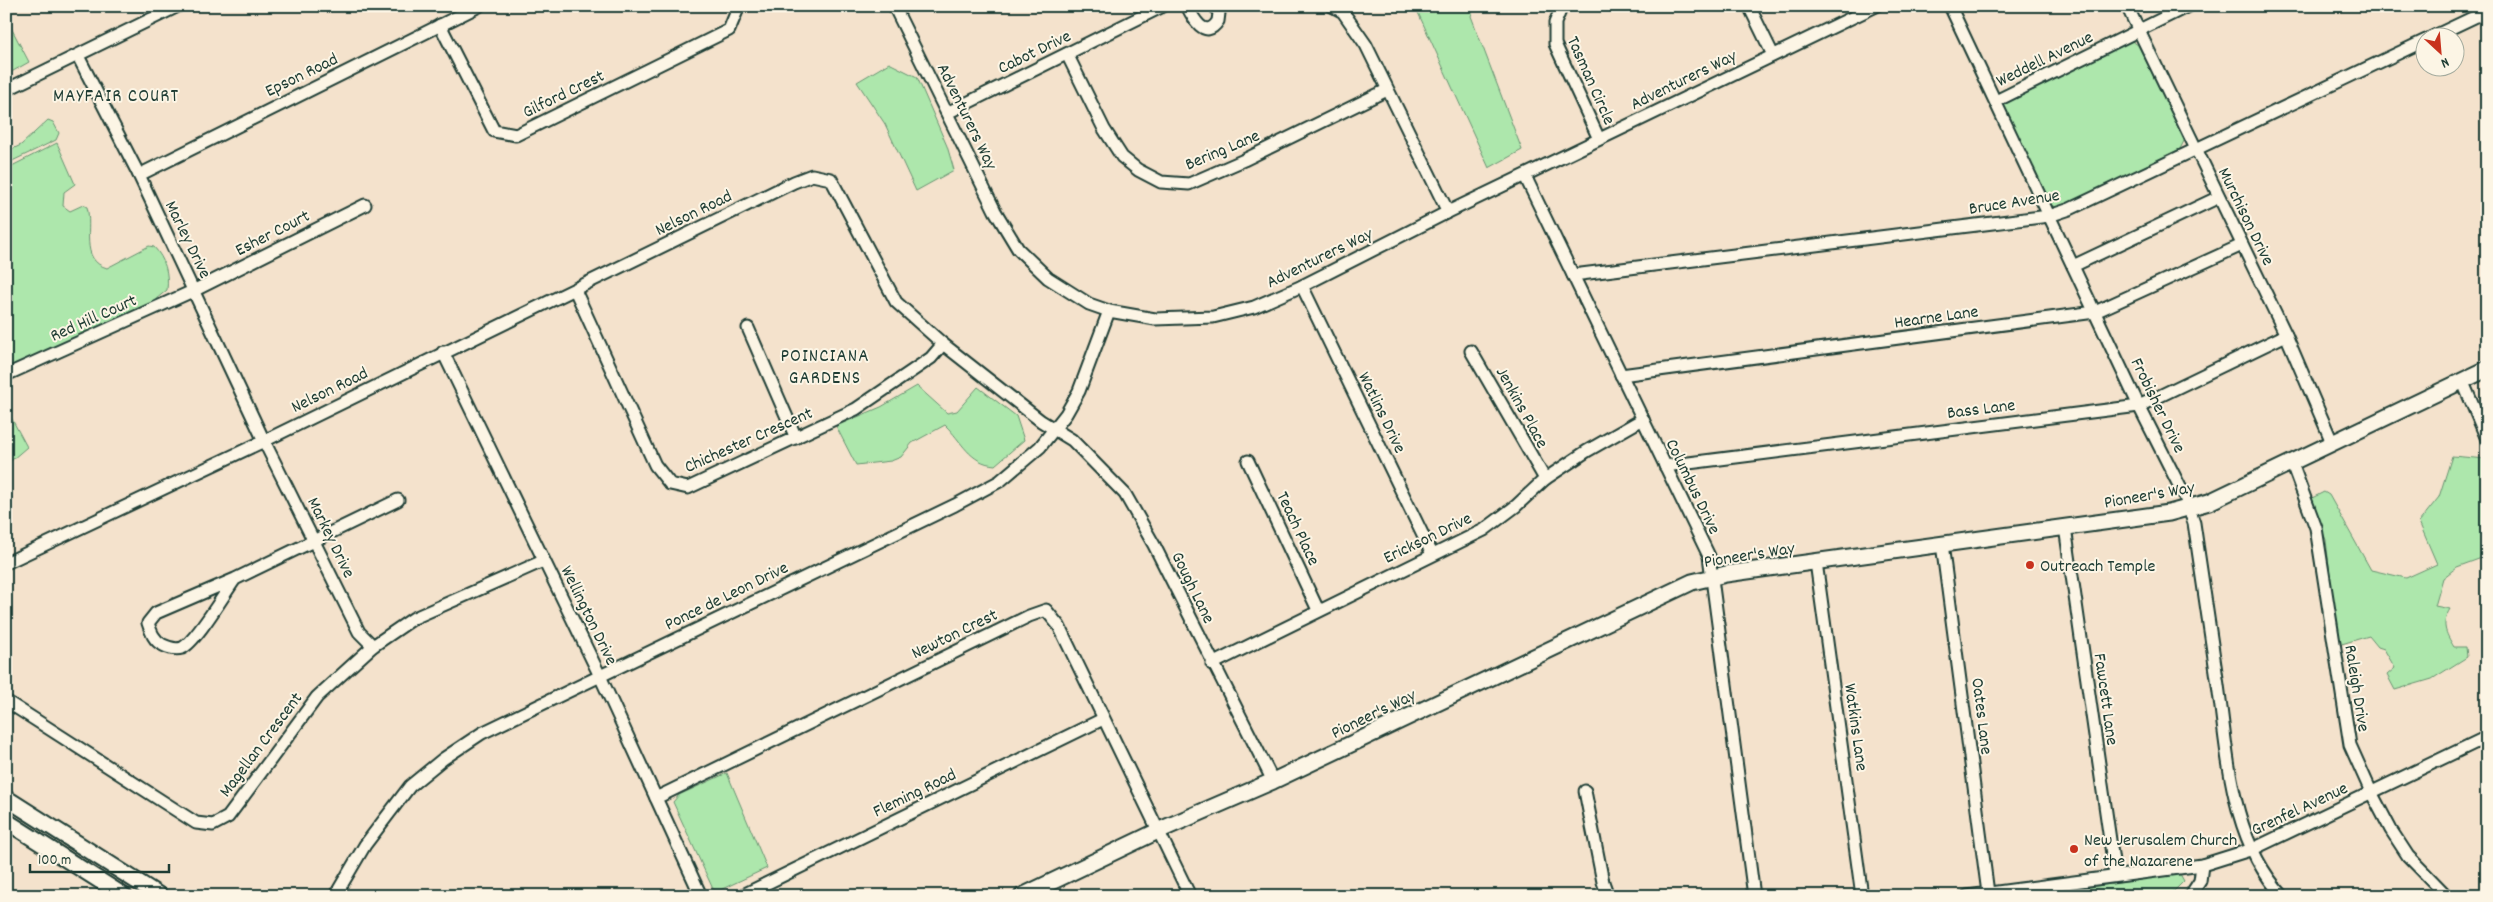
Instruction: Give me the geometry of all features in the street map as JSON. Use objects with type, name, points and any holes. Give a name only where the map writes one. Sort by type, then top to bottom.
[{"type":"main road","name":"Pioneer's Way","points":[[1022,896],[1160,830],[1273,781],[1692,582],[1711,577],[2170,513],[2209,502],[2291,461],[2487,369]]},
{"type":"main road","points":[[6,798],[160,896]]},
{"type":"main road","points":[[6,821],[124,896]]},
{"type":"street","points":[[6,90],[178,6]]},
{"type":"street","name":"Epson Road","points":[[139,175],[479,6]]},
{"type":"street","name":"Gilford Crest","points":[[440,25],[494,131],[516,135],[729,30],[739,6]]},
{"type":"street","name":"Adventurers Way","points":[[894,6],[995,211],[1018,249],[1048,278],[1089,304],[1110,311],[1155,319],[1213,317],[1254,307],[1302,286],[1448,212],[1876,6]]},
{"type":"street","name":"Cabot Drive","points":[[947,113],[1163,6]]},
{"type":"street","points":[[1187,6],[1195,23],[1203,29],[1208,29],[1218,21],[1218,13],[1215,6]]},
{"type":"street","points":[[1332,6],[1342,12],[1366,45],[1448,212]]},
{"type":"street","name":"Tasman Circle","points":[[1562,6],[1555,23],[1555,44],[1599,139]]},
{"type":"street","points":[[1749,6],[1773,54]]},
{"type":"street","name":"Frobisher Drive","points":[[1950,6],[2194,523],[2235,797],[2253,849],[2274,886],[2283,896]]},
{"type":"street","name":"Murchison Drive","points":[[2127,6],[2286,335],[2332,442]]},
{"type":"street","name":"Weddell Avenue","points":[[1996,101],[2188,6]]},
{"type":"street","points":[[2451,28],[2487,11]]},
{"type":"street","name":"Bruce Avenue","points":[[1573,275],[2049,216],[2070,209],[2416,45]]},
{"type":"street","name":"Bering Lane","points":[[1067,54],[1104,129],[1122,157],[1138,170],[1161,182],[1189,184],[1244,160],[1387,90]]},
{"type":"street","name":"Marley Drive","points":[[78,56],[195,290],[264,441]]},
{"type":"street","name":"Nelson Road","points":[[264,441],[443,352],[812,175],[832,178],[896,302],[943,344],[1041,421],[1054,429]]},
{"type":"street","name":"Columbus Drive","points":[[1525,176],[1709,556],[1754,896]]},
{"type":"street","points":[[2073,266],[2219,197]]},
{"type":"street","name":"Esher Court","points":[[195,290],[365,205]]},
{"type":"street","name":"Hearne Lane","points":[[1621,375],[2095,312],[2242,245]]},
{"type":"street","name":"Watlins Drive","points":[[1302,286],[1432,554]]},
{"type":"street","name":"Red Hill Court","points":[[6,375],[195,290]]},
{"type":"street","name":"Chichester Crescent","points":[[575,290],[655,465],[670,484],[688,488],[856,409],[931,358],[943,344]]},
{"type":"street","name":"Ponce de Leon Drive","points":[[335,896],[365,845],[410,786],[443,759],[482,733],[954,505],[1000,480],[1040,447],[1079,391],[1110,311]]},
{"type":"street","points":[[748,328],[796,438]]},
{"type":"street","name":"Bass Lane","points":[[1665,466],[2139,406],[2286,335]]},
{"type":"street","name":"Jenkins Place","points":[[1472,351],[1545,480]]},
{"type":"street","name":"Wellington Drive","points":[[443,352],[600,676],[700,896]]},
{"type":"street","points":[[2462,380],[2487,439]]},
{"type":"street","name":"Erickson Drive","points":[[1212,664],[1318,610],[1484,530],[1516,506],[1545,480],[1587,451],[1643,419]]},
{"type":"street","name":"Gough Lane","points":[[1054,429],[1072,440],[1125,494],[1154,545],[1212,664],[1273,781]]},
{"type":"street","points":[[6,563],[264,441]]},
{"type":"street","name":"Markey Drive","points":[[264,441],[359,632],[372,646]]},
{"type":"street","name":"Teach Place","points":[[1248,461],[1318,610]]},
{"type":"street","name":"Raleigh Drive","points":[[2291,461],[2316,528],[2347,732],[2372,794],[2408,856],[2447,896]]},
{"type":"street","points":[[235,579],[196,636],[182,648],[170,649],[159,644],[151,634],[148,623],[156,613],[235,579],[398,500]]},
{"type":"street","name":"Fawcett Lane","points":[[2065,527],[2115,875]]},
{"type":"street","name":"Oates Lane","points":[[1942,544],[1988,893]]},
{"type":"street","name":"Magellan Crescent","points":[[6,701],[196,823],[213,825],[228,817],[317,697],[372,646],[414,618],[543,561]]},
{"type":"street","name":"Watkins Lane","points":[[1816,562],[1862,896]]},
{"type":"street","name":"Newton Crest","points":[[656,798],[1029,616],[1046,610],[1059,626],[1103,719],[1160,830],[1190,896]]},
{"type":"street","name":"Fleming Road","points":[[741,896],[1103,719]]},
{"type":"street","name":"Grenfel Avenue","points":[[1967,896],[2202,864],[2253,849],[2487,738]]},
{"type":"street","points":[[1585,791],[1603,882],[1608,896]]},
{"type":"street","points":[[2190,896],[2200,881],[2202,864]]},
{"type":"green space","points":[[1415,6],[1475,6],[1471,16],[1522,150],[1489,168]]},
{"type":"green space","points":[[6,18],[29,62],[6,75]]},
{"type":"green space","points":[[2132,41],[2138,45],[2185,139],[2180,149],[2063,206],[2056,207],[2049,204],[2003,108],[2007,99]]},
{"type":"green space","points":[[889,63],[917,77],[947,146],[954,170],[916,191],[885,124],[857,82]]},
{"type":"green space","points":[[48,120],[53,122],[59,133],[56,140],[6,164],[6,152],[21,145]]},
{"type":"green space","points":[[57,143],[75,184],[64,192],[63,206],[70,211],[83,205],[87,207],[90,251],[93,258],[98,264],[107,268],[149,246],[154,247],[161,256],[165,267],[167,290],[150,304],[6,377],[6,169]]},
{"type":"green space","points":[[917,386],[947,413],[957,411],[978,387],[1016,416],[1024,440],[995,465],[972,456],[945,425],[912,443],[901,457],[891,461],[856,465],[836,426],[881,407]]},
{"type":"green space","points":[[6,408],[27,447],[6,465]]},
{"type":"green space","points":[[2452,456],[2486,459],[2487,463],[2487,556],[2457,567],[2443,578],[2435,606],[2450,609],[2445,624],[2446,632],[2454,647],[2466,647],[2467,657],[2432,679],[2395,690],[2387,675],[2395,668],[2384,649],[2378,647],[2369,636],[2338,645],[2326,540],[2310,499],[2324,492],[2329,495],[2371,570],[2406,578],[2437,564],[2419,522],[2439,497]]},
{"type":"green space","points":[[727,773],[767,868],[718,891],[713,889],[673,802],[679,795]]},
{"type":"green space","points":[[2180,874],[2184,881],[2169,896],[2028,896]]},
{"type":"place","name":"Outreach Temple","points":[[2030,565]]},
{"type":"place","name":"New Jerusalem Church of the Nazarene","points":[[2074,849]]},
{"type":"district","name":"MAYFAIR COURT","points":[[116,94]]},
{"type":"district","name":"POINCIANA GARDENS","points":[[825,365]]}]
